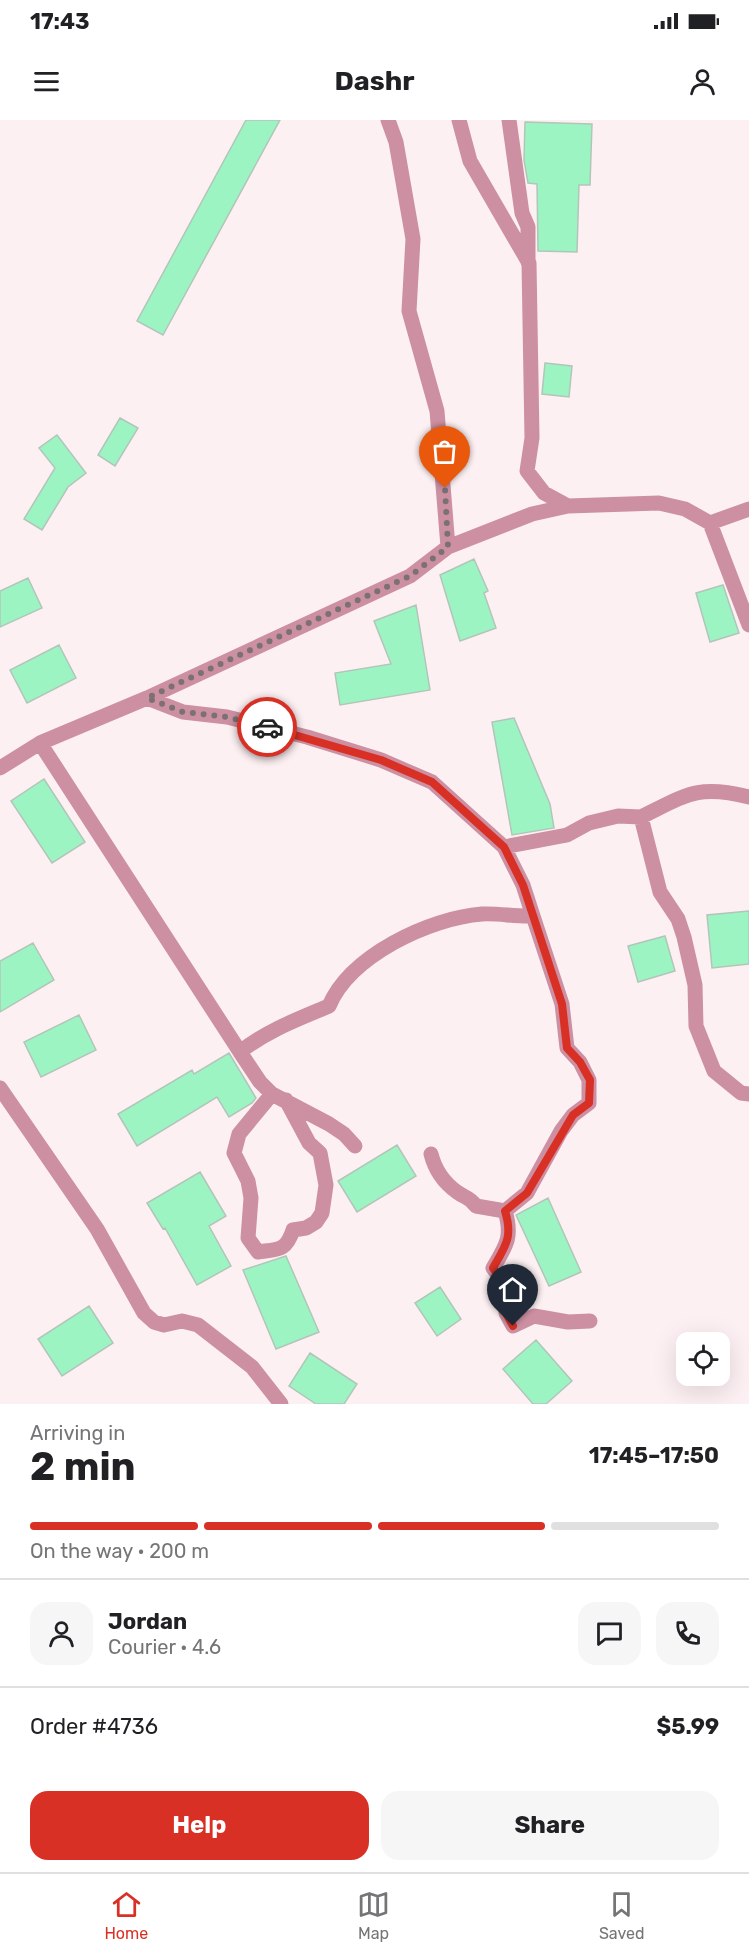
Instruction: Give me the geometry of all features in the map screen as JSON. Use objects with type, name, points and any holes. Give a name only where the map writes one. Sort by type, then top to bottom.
[{"type":"street","points":[[388,120],[396,142],[413,239],[409,311],[438,411],[448,547]]},
{"type":"street","points":[[459,120],[470,161],[528,263]]},
{"type":"street","points":[[509,120],[522,213],[528,227],[532,438],[527,471],[544,493],[568,506]]},
{"type":"street","points":[[0,768],[40,742],[147,698],[410,576],[448,547],[532,514],[568,506],[659,503],[685,509],[710,523],[749,625]]},
{"type":"street","points":[[710,523],[749,509]]},
{"type":"street","points":[[147,698],[183,712],[227,717],[307,737],[381,760],[432,782],[504,847],[523,885],[562,1004],[567,1048],[580,1062],[590,1080],[589,1103],[573,1115],[527,1193],[505,1211],[476,1206],[471,1198],[459,1193],[434,1169],[431,1154]]},
{"type":"street","points":[[40,742],[260,1082],[272,1094],[344,1134],[355,1146]]},
{"type":"street","points":[[504,847],[567,835],[588,823],[618,816],[641,817],[689,794],[714,789],[749,797]]},
{"type":"street","points":[[641,817],[660,892],[678,919],[684,937],[695,986],[696,1026],[714,1071],[741,1093],[749,1094]]},
{"type":"street","points":[[240,1052],[252,1042],[294,1020],[328,1006],[336,990],[351,972],[366,960],[422,929],[457,917],[484,914],[533,916]]},
{"type":"street","points":[[0,1088],[97,1229],[144,1313],[154,1322],[164,1325],[182,1321],[198,1325],[252,1367],[268,1397],[281,1404]]},
{"type":"street","points":[[272,1094],[239,1134],[234,1153],[248,1181],[251,1198],[248,1238],[258,1252],[283,1248],[289,1243],[293,1230],[306,1228],[316,1222],[322,1213],[326,1185],[320,1153],[309,1143],[286,1100]]},
{"type":"street","points":[[505,1211],[510,1229],[506,1245],[493,1268],[505,1284],[506,1313],[513,1326],[534,1317],[568,1322],[590,1321]]},
{"type":"building","points":[[246,120],[280,120],[163,335],[137,321]]},
{"type":"building","points":[[525,122],[592,124],[590,185],[579,185],[577,252],[538,251],[537,184],[528,183],[524,160]]},
{"type":"building","points":[[545,363],[572,366],[569,397],[542,394]]},
{"type":"building","points":[[120,418],[138,428],[115,466],[98,455]]},
{"type":"building","points":[[57,435],[86,473],[68,487],[42,530],[24,519],[55,468],[39,448]]},
{"type":"building","points":[[474,559],[488,591],[484,593],[496,628],[460,641],[440,575]]},
{"type":"building","points":[[28,578],[42,608],[0,627],[0,591]]},
{"type":"building","points":[[723,585],[739,633],[710,642],[696,593]]},
{"type":"building","points":[[416,605],[430,690],[340,705],[335,673],[391,664],[374,621]]},
{"type":"building","points":[[59,645],[76,678],[27,703],[10,670]]},
{"type":"building","points":[[514,718],[550,804],[554,828],[512,835],[492,722]]},
{"type":"building","points":[[44,779],[85,842],[52,863],[11,801]]},
{"type":"building","points":[[749,911],[749,964],[712,968],[707,915]]},
{"type":"building","points":[[665,936],[675,971],[638,982],[628,946]]},
{"type":"building","points":[[33,943],[54,980],[0,1012],[0,961]]},
{"type":"building","points":[[79,1015],[96,1050],[41,1077],[24,1042]]},
{"type":"building","points":[[229,1053],[256,1098],[252,1103],[229,1117],[217,1097],[137,1146],[118,1114],[192,1070],[194,1074]]},
{"type":"building","points":[[397,1145],[416,1176],[357,1212],[338,1181]]},
{"type":"building","points":[[200,1172],[226,1216],[209,1226],[231,1266],[197,1285],[165,1228],[163,1229],[147,1203]]},
{"type":"building","points":[[548,1198],[581,1272],[549,1286],[516,1215]]},
{"type":"building","points":[[286,1256],[319,1332],[276,1349],[243,1270]]},
{"type":"building","points":[[440,1287],[461,1319],[437,1336],[415,1303]]},
{"type":"building","points":[[89,1306],[113,1343],[62,1376],[38,1339]]},
{"type":"building","points":[[536,1340],[572,1381],[546,1404],[533,1404],[503,1369]]},
{"type":"building","points":[[310,1353],[357,1384],[344,1404],[316,1404],[289,1386]]},
{"type":"way so far","points":[[267,727],[227,717],[183,712],[147,698],[410,576],[448,547],[445,527],[445,488]]},
{"type":"route","points":[[267,727],[381,760],[432,782],[479,825],[487,829],[504,847],[523,885],[562,1004],[567,1048],[580,1062],[590,1080],[589,1103],[573,1115],[561,1131],[550,1155],[527,1193],[505,1211],[510,1229],[506,1245],[493,1268],[505,1284],[506,1313],[513,1326]]}]
